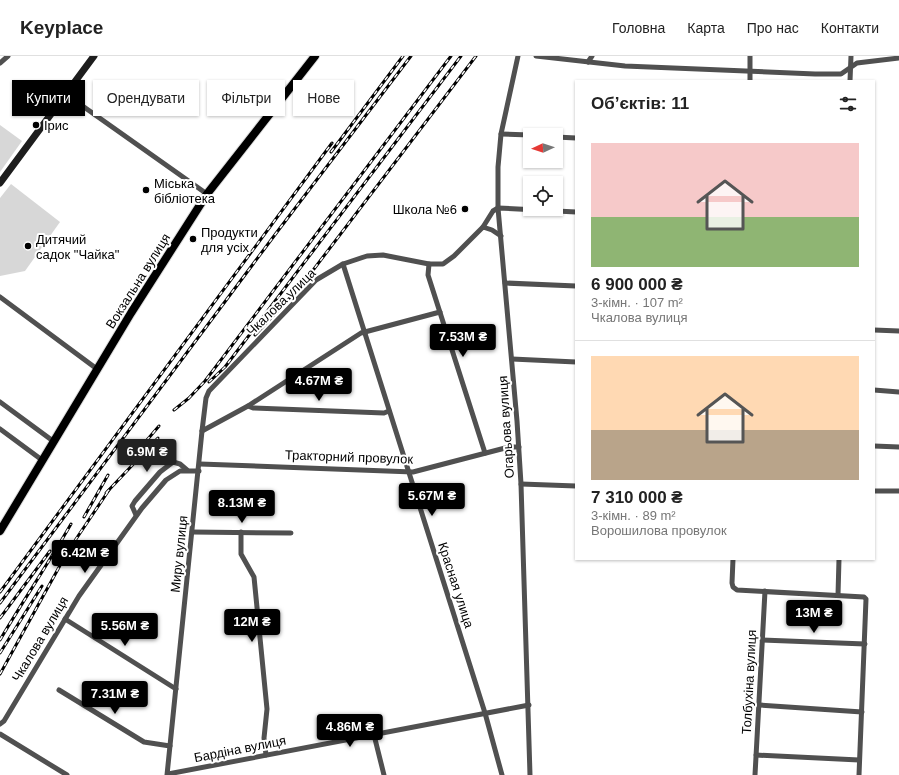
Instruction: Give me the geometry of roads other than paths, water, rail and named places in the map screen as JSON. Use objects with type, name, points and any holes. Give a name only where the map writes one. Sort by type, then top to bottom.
[{"type":"main road","points":[[77,80],[94,56]]},
{"type":"main road","name":"Вокзальна вулиця","points":[[0,531],[96,369],[207,194],[314,56]]},
{"type":"main road","points":[[0,183],[50,116]]},
{"type":"street","points":[[0,63],[8,56]]},
{"type":"street","name":"Огарьова вулиця","points":[[518,56],[501,134],[498,167],[498,208],[519,447],[529,705],[530,775]]},
{"type":"street","points":[[536,56],[625,66],[750,72],[842,74],[851,69],[857,63],[899,58]]},
{"type":"street","points":[[588,62],[592,56]]},
{"type":"street","points":[[750,56],[750,80]]},
{"type":"street","points":[[850,56],[850,80]]},
{"type":"street","points":[[85,108],[207,194]]},
{"type":"street","points":[[501,134],[523,135]]},
{"type":"street","points":[[563,137],[575,138]]},
{"type":"street","points":[[498,208],[575,212]]},
{"type":"street","name":"Чкалова улица","points":[[202,430],[206,398],[214,384],[316,280],[343,264],[367,256],[383,255],[429,264],[443,264],[454,256],[483,227],[493,211],[498,208]]},
{"type":"street","points":[[483,227],[492,230],[501,236]]},
{"type":"street","name":"Красная улица","points":[[343,264],[485,713],[502,775]]},
{"type":"street","points":[[429,264],[428,275],[485,453]]},
{"type":"street","points":[[505,283],[575,286]]},
{"type":"street","points":[[0,297],[96,369]]},
{"type":"street","points":[[202,430],[248,406],[361,333],[440,312]]},
{"type":"street","points":[[875,330],[899,331]]},
{"type":"street","points":[[512,359],[575,362]]},
{"type":"street","points":[[875,390],[899,392]]},
{"type":"street","points":[[0,402],[53,442]]},
{"type":"street","points":[[248,406],[253,408],[384,413],[389,411]]},
{"type":"street","points":[[0,429],[42,460]]},
{"type":"street","name":"Миру вулиця","points":[[168,775],[200,464],[202,430]]},
{"type":"street","points":[[875,446],[899,447]]},
{"type":"street","name":"Тракторний провулок","points":[[200,464],[409,472],[509,447],[519,447]]},
{"type":"street","points":[[136,516],[132,506],[160,472],[173,462],[180,464],[187,470]]},
{"type":"street","name":"Чкалова вулиця","points":[[0,724],[4,721],[65,619],[136,516],[166,480],[180,471],[199,471]]},
{"type":"street","points":[[521,484],[575,486]]},
{"type":"street","points":[[875,491],[899,491]]},
{"type":"street","points":[[192,532],[291,533]]},
{"type":"street","points":[[241,532],[241,554],[254,577],[266,709],[264,738],[266,755]]},
{"type":"street","points":[[733,560],[733,587],[737,590],[864,597],[867,603],[859,775]]},
{"type":"street","points":[[838,595],[839,560]]},
{"type":"street","name":"Толбухіна вулиця","points":[[755,775],[765,591]]},
{"type":"street","points":[[65,619],[176,689]]},
{"type":"street","points":[[762,640],[865,644]]},
{"type":"street","points":[[59,690],[144,742],[170,746]]},
{"type":"street","name":"Бардіна вулиця","points":[[168,775],[529,705]]},
{"type":"street","points":[[759,705],[862,712]]},
{"type":"street","points":[[0,734],[67,775]]},
{"type":"street","points":[[374,735],[384,775]]},
{"type":"street","points":[[756,755],[859,760]]},
{"type":"railway","points":[[331,152],[403,56]]},
{"type":"railway","points":[[0,603],[277,232],[411,56]]},
{"type":"railway","points":[[174,410],[189,398],[205,381],[451,56]]},
{"type":"railway","points":[[209,382],[225,367],[461,56]]},
{"type":"railway","points":[[255,335],[301,286],[476,56]]},
{"type":"railway","points":[[0,592],[332,143]]},
{"type":"railway","points":[[129,461],[159,426]]},
{"type":"railway","points":[[106,493],[158,438]]},
{"type":"railway","points":[[84,517],[108,475]]},
{"type":"railway","points":[[0,674],[68,551],[109,490]]},
{"type":"railway","points":[[0,640],[71,524]]},
{"type":"railway","points":[[0,618],[50,551]]},
{"type":"railway","points":[[0,653],[42,586]]},
{"type":"place","name":"Ірис","points":[[36,125]]},
{"type":"place","name":"Міська бібліотека","points":[[146,190]]},
{"type":"place","name":"Школа №6","points":[[465,209]]},
{"type":"place","name":"Продукти для усіх","points":[[193,239]]},
{"type":"place","name":"Дитячий садок \"Чайка\"","points":[[28,246]]}]
